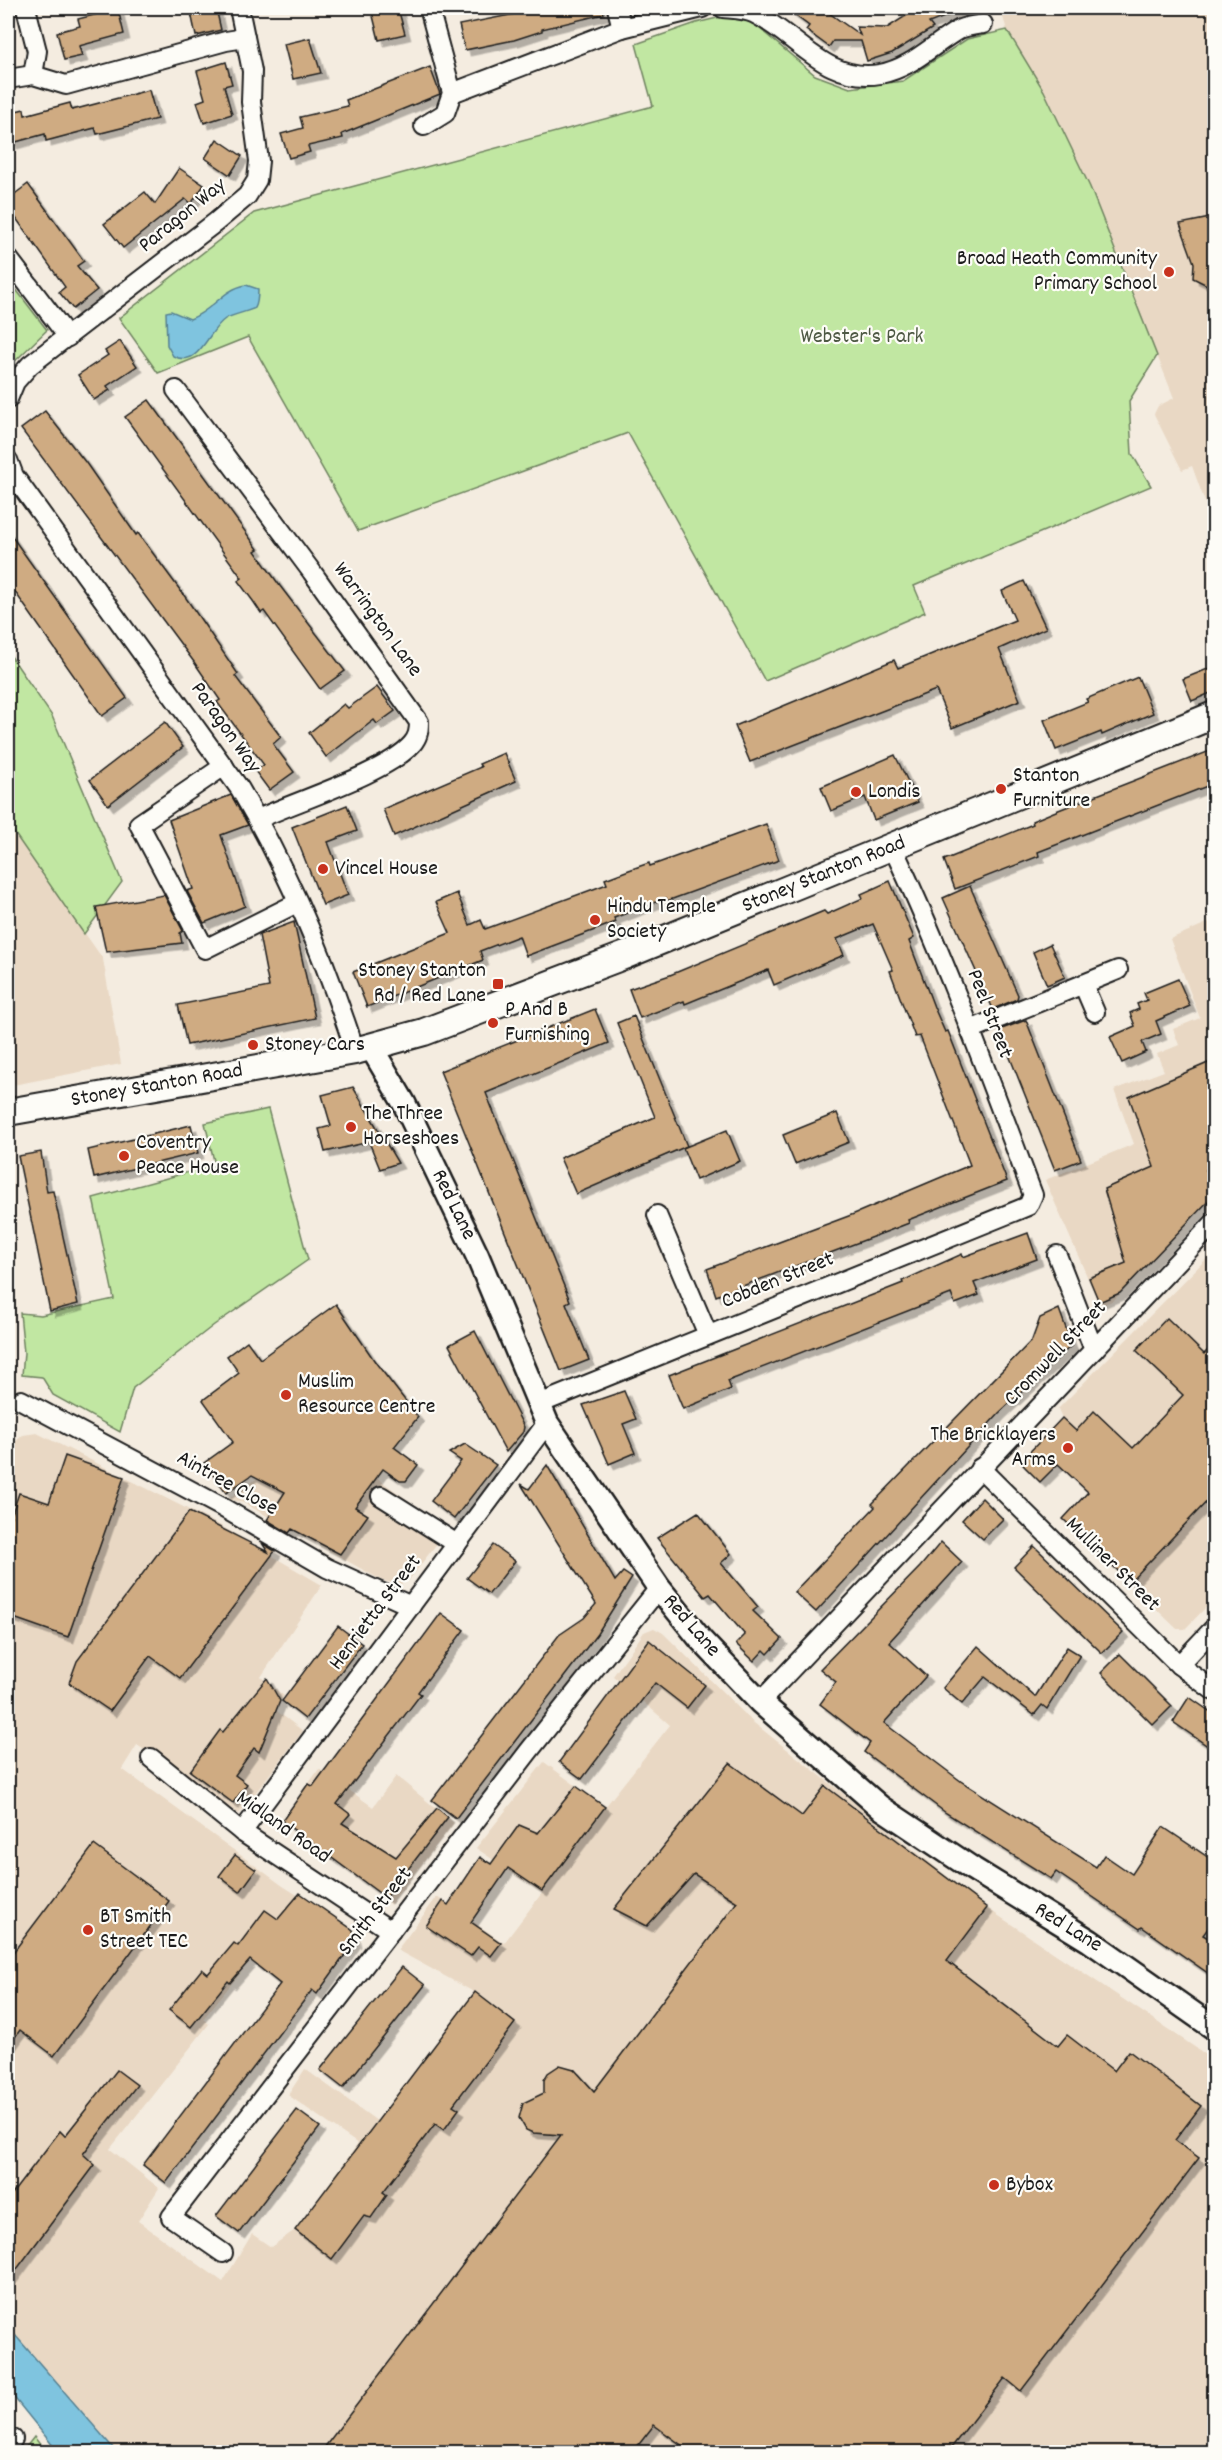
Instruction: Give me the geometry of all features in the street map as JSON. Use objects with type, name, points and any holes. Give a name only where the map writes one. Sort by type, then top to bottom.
[{"type":"main road","name":"Stoney Stanton Road","points":[[8,1112],[363,1049],[424,1032],[626,955],[893,848],[1215,715]]},
{"type":"street","points":[[26,8],[37,51],[33,75]]},
{"type":"street","name":"Paragon Way","points":[[8,399],[15,382],[30,365],[216,222],[247,196],[257,180],[259,161],[251,102],[252,70],[239,8]]},
{"type":"street","points":[[424,126],[445,113],[452,93],[429,8]]},
{"type":"street","points":[[617,8],[622,28]]},
{"type":"street","points":[[452,93],[622,28],[702,8]]},
{"type":"street","points":[[723,8],[754,10],[813,57],[838,69],[857,74],[879,74],[900,68],[921,57],[962,28],[983,24]]},
{"type":"street","points":[[8,79],[33,75],[66,86],[226,41],[245,38]]},
{"type":"street","points":[[8,258],[68,337]]},
{"type":"street","name":"Warrington Lane","points":[[177,390],[320,582],[419,722],[414,742],[403,753],[375,770],[258,819]]},
{"type":"street","name":"Paragon Way","points":[[8,460],[14,476],[224,766],[258,819],[297,903],[336,996],[363,1049]]},
{"type":"street","points":[[224,766],[139,824],[199,938],[205,949],[297,903]]},
{"type":"street","name":"Peel Street","points":[[893,848],[921,907],[970,1030],[1033,1194],[1032,1200]]},
{"type":"street","points":[[970,1030],[1118,970]]},
{"type":"street","points":[[1083,984],[1095,1012]]},
{"type":"street","name":"Red Lane","points":[[363,1049],[404,1103],[477,1255],[543,1413],[659,1588],[701,1640],[760,1702],[880,1807],[973,1869],[1090,1941],[1215,2028]]},
{"type":"street","name":"Cobden Street","points":[[543,1413],[708,1335],[1028,1206],[1032,1200]]},
{"type":"street","points":[[657,1215],[708,1335]]},
{"type":"street","name":"Cromwell Street","points":[[760,1702],[1215,1222]]},
{"type":"street","points":[[1057,1255],[1094,1350]]},
{"type":"street","name":"Aintree Close","points":[[21,1400],[220,1506],[327,1568],[411,1606]]},
{"type":"street","name":"Henrietta Street","points":[[242,1832],[457,1544],[543,1413]]},
{"type":"street","name":"Mulliner Street","points":[[980,1468],[1179,1665],[1215,1691]]},
{"type":"street","points":[[381,1496],[457,1544]]},
{"type":"street","name":"Smith Street","points":[[223,2253],[171,2217],[529,1750],[659,1588]]},
{"type":"street","points":[[1179,1665],[1215,1628]]},
{"type":"street","name":"Midland Road","points":[[151,1758],[242,1832],[391,1932]]},
{"type":"shaded area","name":"Broad Heath Community Primary School","points":[[1000,8],[1214,8],[1214,527],[1192,466],[1182,470],[1154,414],[1158,406],[1174,398],[1090,187],[1044,91],[1007,30]]},
{"type":"shaded area","points":[[8,824],[103,959],[121,1064],[8,1086]]},
{"type":"shaded area","points":[[1214,920],[1214,1194],[1114,1300],[1100,1306],[1045,1180],[1134,1144],[1114,1090],[1164,1071],[1157,1054],[1179,1045],[1173,1029],[1200,1018],[1170,939]]},
{"type":"shaded area","points":[[1214,1251],[1214,1599],[1185,1629],[1177,1629],[1063,1519],[1111,1467],[1062,1418],[1058,1409]]},
{"type":"shaded area","points":[[391,1382],[418,1417],[373,1475],[448,1529],[409,1580],[401,1584],[383,1581],[244,1503],[228,1499]]},
{"type":"shaded area","points":[[37,1433],[221,1526],[322,1585],[261,1677],[284,1696],[274,1709],[303,1731],[239,1814],[137,1745],[122,1769],[283,1886],[353,1930],[355,1941],[317,1994],[268,1961],[264,1971],[250,1961],[203,2019],[209,2024],[110,2149],[159,2188],[138,2221],[223,2282],[252,2234],[271,2247],[295,2230],[358,2144],[288,2095],[305,2069],[377,2121],[474,1992],[397,1950],[437,1897],[504,1943],[542,1893],[476,1848],[544,1762],[605,1807],[670,1725],[613,1676],[644,1632],[654,1628],[663,1633],[754,1723],[987,1908],[1214,2060],[1214,2452],[117,2452],[8,2327],[8,1435],[15,1442],[23,1435]]},
{"type":"shaded area","points":[[319,1769],[373,1807],[396,1776],[454,1823],[390,1905],[386,1898],[282,1821]]},
{"type":"green space","name":"Webster's Park","points":[[730,15],[753,23],[815,75],[850,88],[903,81],[967,39],[1007,30],[1044,91],[1090,187],[1157,356],[1129,401],[1132,454],[1151,486],[914,586],[925,612],[765,681],[628,433],[358,531],[248,337],[158,373],[119,318],[254,213],[653,106],[636,44],[696,23]]},
{"type":"green space","points":[[8,279],[47,330],[8,368]]},
{"type":"green space","points":[[8,652],[52,716],[122,882],[84,934],[8,824]]},
{"type":"green space","points":[[268,1109],[308,1260],[214,1325],[133,1388],[120,1432],[53,1395],[42,1377],[22,1375],[24,1353],[20,1313],[41,1315],[114,1299],[93,1198],[215,1165],[205,1123]]},
{"type":"green space","points":[[34,2437],[46,2452],[22,2452]]},
{"type":"water","points":[[246,285],[258,289],[255,308],[225,319],[197,353],[182,359],[173,356],[167,345],[166,312],[171,311],[190,319],[205,311],[224,295]]},
{"type":"water","points":[[8,2327],[117,2452],[58,2452],[8,2390]]},
{"type":"building","points":[[190,8],[216,8],[221,30],[196,36]]},
{"type":"building","points":[[371,8],[398,8],[405,34],[379,40]]},
{"type":"building","points":[[532,8],[603,8],[604,14],[542,29],[542,31],[514,40],[465,50],[459,25],[515,14]]},
{"type":"building","points":[[785,8],[822,8],[860,35],[857,27],[887,28],[918,8],[965,9],[929,23],[933,28],[892,53],[867,61],[861,41],[833,41],[829,47],[806,30],[809,26]]},
{"type":"building","points":[[118,9],[124,34],[79,46],[82,56],[64,60],[57,32],[80,26],[78,19]]},
{"type":"building","points":[[310,38],[321,73],[293,79],[284,44]]},
{"type":"building","points":[[226,62],[232,84],[224,86],[232,114],[204,123],[197,102],[205,99],[197,71]]},
{"type":"building","points":[[430,67],[440,94],[342,134],[343,138],[308,146],[310,152],[289,158],[281,134],[303,128],[300,117],[348,106],[346,100]]},
{"type":"building","points":[[149,90],[157,119],[97,134],[95,128],[46,141],[45,134],[12,143],[8,129],[8,113],[24,109],[25,115],[70,103],[72,110]]},
{"type":"building","points":[[217,139],[242,156],[230,175],[205,158]]},
{"type":"building","points":[[179,168],[204,185],[191,204],[185,199],[123,248],[104,224],[145,192],[155,204]]},
{"type":"building","points":[[28,184],[84,261],[77,266],[97,290],[73,309],[59,292],[65,287],[8,207],[8,199]]},
{"type":"building","points":[[1215,217],[1215,289],[1193,278],[1194,263],[1180,224]]},
{"type":"building","points":[[120,341],[137,366],[107,386],[110,390],[94,400],[78,375],[108,355],[105,351]]},
{"type":"building","points":[[149,400],[258,549],[255,551],[280,586],[345,671],[320,689],[264,611],[261,613],[238,581],[242,578],[125,417]]},
{"type":"building","points":[[45,411],[86,463],[136,535],[138,533],[186,598],[238,674],[235,676],[281,737],[273,744],[294,772],[269,790],[255,771],[264,765],[217,702],[220,700],[194,662],[21,429]]},
{"type":"building","points":[[8,531],[127,698],[102,716],[8,582]]},
{"type":"building","points":[[1024,581],[1046,628],[999,649],[1020,700],[952,728],[936,690],[750,762],[735,726],[894,660],[898,668],[1015,620],[1002,591]]},
{"type":"building","points":[[1215,666],[1215,691],[1192,701],[1183,679]]},
{"type":"building","points":[[1138,677],[1153,713],[1102,735],[1101,732],[1056,750],[1044,720],[1088,702],[1086,699]]},
{"type":"building","points":[[377,687],[395,711],[377,724],[374,720],[326,757],[309,733],[344,704],[348,708]]},
{"type":"building","points":[[165,722],[183,747],[108,805],[90,780]]},
{"type":"building","points":[[1215,749],[1215,783],[1038,852],[1039,856],[955,889],[944,860],[1033,824],[1032,821],[1056,811]]},
{"type":"building","points":[[504,753],[516,781],[394,836],[383,809],[481,767],[479,764]]},
{"type":"building","points":[[895,755],[918,802],[874,820],[865,797],[831,811],[821,787]]},
{"type":"building","points":[[231,795],[248,825],[221,835],[245,906],[204,923],[187,891],[193,889],[169,820]]},
{"type":"building","name":"Vincel House","points":[[347,805],[357,831],[328,842],[348,895],[323,905],[292,827]]},
{"type":"building","points":[[766,824],[779,860],[667,901],[666,898],[614,918],[616,922],[526,956],[519,936],[480,951],[483,960],[367,1007],[353,972],[450,933],[436,902],[457,893],[470,925],[481,920],[485,929],[607,884],[605,879],[629,870],[649,863],[650,866]]},
{"type":"building","points":[[890,881],[914,938],[909,941],[934,1007],[945,1032],[948,1031],[1007,1181],[908,1220],[909,1223],[716,1296],[707,1269],[854,1214],[970,1165],[920,1036],[915,1037],[890,971],[893,970],[873,924],[837,939],[844,955],[774,985],[768,970],[685,1004],[684,1001],[640,1018],[629,989],[670,975],[824,911],[827,914],[863,898],[861,894]]},
{"type":"building","points":[[970,886],[1018,995],[1017,999],[993,1009],[943,898]]},
{"type":"building","points":[[164,895],[183,931],[180,933],[182,943],[106,952],[96,907]]},
{"type":"building","points":[[294,922],[315,1018],[187,1045],[178,1005],[269,987],[259,935]]},
{"type":"building","points":[[1050,944],[1065,977],[1047,985],[1033,952]]},
{"type":"building","points":[[1178,979],[1190,1006],[1156,1021],[1161,1034],[1142,1042],[1146,1052],[1122,1063],[1110,1037],[1135,1026],[1130,1013],[1139,1009],[1137,1004],[1147,1000],[1144,993]]},
{"type":"building","points":[[595,1009],[609,1043],[486,1093],[570,1301],[566,1303],[589,1360],[561,1371],[440,1071]]},
{"type":"building","points":[[634,1016],[687,1146],[576,1194],[560,1158],[655,1117],[617,1023]]},
{"type":"building","points":[[1026,1020],[1081,1160],[1055,1170],[999,1030]]},
{"type":"building","points":[[1215,1060],[1215,1162],[1206,1170],[1215,1178],[1215,1194],[1120,1293],[1099,1302],[1089,1278],[1126,1263],[1104,1189],[1154,1167],[1129,1097]]},
{"type":"building","name":"The Three Horseshoes","points":[[353,1087],[398,1163],[380,1169],[369,1142],[325,1152],[319,1129],[331,1126],[322,1095]]},
{"type":"building","points":[[837,1113],[849,1142],[795,1164],[783,1135]]},
{"type":"building","name":"Coventry Peace House","points":[[191,1125],[198,1153],[94,1178],[88,1150]]},
{"type":"building","points":[[727,1130],[740,1161],[696,1180],[683,1148]]},
{"type":"building","points":[[41,1152],[47,1192],[53,1191],[78,1304],[50,1311],[18,1156]]},
{"type":"building","points":[[1028,1233],[1037,1259],[974,1283],[979,1295],[955,1304],[951,1294],[728,1381],[731,1389],[683,1409],[669,1375],[903,1283],[902,1281],[962,1254],[963,1257]]},
{"type":"building","points":[[336,1304],[376,1363],[418,1417],[394,1447],[418,1465],[406,1481],[400,1481],[383,1469],[355,1507],[368,1515],[340,1554],[292,1529],[289,1533],[267,1520],[285,1492],[252,1475],[226,1493],[204,1463],[233,1442],[203,1400],[239,1373],[227,1356],[247,1341],[260,1359]]},
{"type":"building","points":[[1059,1309],[1072,1345],[999,1413],[816,1612],[794,1592],[875,1507],[872,1504],[1032,1340],[1040,1318]]},
{"type":"building","points":[[1167,1318],[1204,1354],[1215,1343],[1215,1493],[1130,1582],[1063,1519],[1088,1492],[1058,1464],[1040,1482],[1020,1462],[1062,1418],[1076,1431],[1094,1411],[1133,1448],[1183,1395],[1136,1350]]},
{"type":"building","points":[[475,1331],[524,1427],[523,1432],[506,1452],[449,1345]]},
{"type":"building","points":[[624,1391],[636,1419],[623,1424],[635,1453],[609,1464],[583,1405]]},
{"type":"building","points":[[465,1444],[496,1465],[454,1519],[431,1501],[461,1461],[449,1453]]},
{"type":"building","points":[[65,1456],[124,1477],[68,1637],[8,1616],[8,1525],[19,1493],[49,1503]]},
{"type":"building","points":[[547,1465],[615,1581],[623,1572],[632,1578],[597,1634],[456,1818],[432,1800],[559,1635],[584,1618],[596,1604],[521,1484],[529,1489]]},
{"type":"building","points":[[982,1498],[1003,1519],[983,1539],[962,1520]]},
{"type":"building","points":[[189,1512],[268,1552],[262,1543],[275,1551],[180,1678],[150,1656],[110,1711],[69,1683],[77,1661]]},
{"type":"building","points":[[698,1512],[731,1554],[721,1563],[758,1607],[753,1611],[782,1639],[768,1654],[764,1650],[754,1661],[736,1644],[745,1635],[710,1594],[705,1597],[657,1538]]},
{"type":"building","points":[[941,1542],[962,1562],[889,1642],[926,1676],[884,1723],[962,1782],[1096,1867],[1104,1855],[1132,1874],[1163,1827],[1215,1862],[1215,1919],[1203,1935],[1215,1942],[1215,1978],[1142,1927],[1140,1929],[1056,1872],[1051,1879],[946,1813],[864,1752],[870,1743],[820,1704],[836,1682],[820,1669],[920,1567]]},
{"type":"building","points":[[493,1545],[515,1561],[489,1594],[467,1578]]},
{"type":"building","points":[[1034,1546],[1123,1632],[1102,1653],[1014,1567]]},
{"type":"building","points":[[441,1613],[464,1630],[418,1692],[421,1694],[337,1804],[350,1814],[342,1823],[396,1857],[437,1808],[448,1817],[386,1898],[282,1821],[308,1784],[313,1786]]},
{"type":"building","points":[[338,1626],[362,1644],[305,1719],[282,1701]]},
{"type":"building","points":[[649,1640],[705,1685],[687,1708],[655,1683],[582,1779],[559,1762]]},
{"type":"building","points":[[978,1646],[1035,1697],[1067,1647],[1080,1655],[1047,1709],[1042,1705],[1034,1715],[985,1677],[962,1704],[943,1688]]},
{"type":"building","points":[[1120,1654],[1172,1706],[1153,1725],[1101,1673]]},
{"type":"building","points":[[267,1678],[280,1701],[259,1752],[254,1748],[235,1775],[247,1784],[233,1803],[190,1771],[220,1730],[223,1732]]},
{"type":"building","points":[[1189,1697],[1215,1715],[1215,1751],[1173,1722]]},
{"type":"building","points":[[730,1763],[802,1816],[825,1786],[987,1908],[947,1961],[1058,2046],[1067,2035],[1114,2071],[1129,2051],[1201,2106],[1175,2140],[1199,2158],[1021,2391],[1005,2378],[948,2452],[691,2452],[654,2425],[633,2452],[321,2452],[561,2135],[533,2133],[526,2130],[519,2118],[523,2103],[544,2093],[544,2080],[548,2073],[560,2065],[574,2069],[594,2091],[737,1902],[694,1874],[647,1926],[614,1909]]},
{"type":"building","points":[[576,1786],[605,1807],[542,1891],[508,1868],[471,1922],[501,1943],[491,1956],[478,1947],[471,1956],[426,1926],[443,1901],[448,1905],[480,1857],[491,1864],[519,1825],[538,1833]]},
{"type":"building","name":"BT Smith Street TEC","points":[[94,1845],[169,1901],[54,2056],[20,2030],[8,2047],[8,1959]]},
{"type":"building","points":[[235,1855],[256,1870],[240,1892],[219,1876]]},
{"type":"building","points":[[300,1893],[353,1930],[355,1941],[317,1994],[312,1990],[166,2183],[143,2165],[280,1984],[250,1960],[230,1983],[228,1981],[191,2027],[169,2010],[202,1969],[208,1974],[234,1943],[238,1946],[265,1910],[278,1919]]},
{"type":"building","points":[[402,1967],[425,1985],[343,2088],[320,2070]]},
{"type":"building","points":[[475,1992],[515,2023],[453,2105],[459,2109],[444,2130],[435,2124],[383,2192],[387,2195],[371,2218],[364,2216],[332,2259],[295,2230]]},
{"type":"building","points":[[117,2070],[137,2085],[83,2154],[95,2165],[8,2281],[8,2199],[60,2131],[65,2136]]},
{"type":"building","points":[[297,2110],[320,2127],[239,2233],[216,2216]]},
{"type":"place","name":"Broad Heath Community Primary School","points":[[1169,272]]},
{"type":"place","name":"Stanton Furniture","points":[[1001,789]]},
{"type":"place","name":"Londis","points":[[856,792]]},
{"type":"place","name":"Vincel House","points":[[323,869]]},
{"type":"place","name":"Hindu Temple Society","points":[[595,920]]},
{"type":"place","name":"Stoney Stanton Rd / Red Lane","points":[[498,984]]},
{"type":"place","name":"P And B Furnishing","points":[[493,1023]]},
{"type":"place","name":"Stoney Cars","points":[[253,1045]]},
{"type":"place","name":"The Three Horseshoes","points":[[351,1127]]},
{"type":"place","name":"Coventry Peace House","points":[[124,1156]]},
{"type":"place","name":"Muslim Resource Centre","points":[[286,1395]]},
{"type":"place","name":"The Bricklayers Arms","points":[[1068,1448]]},
{"type":"place","name":"BT Smith Street TEC","points":[[88,1930]]},
{"type":"place","name":"Bybox","points":[[994,2185]]}]
